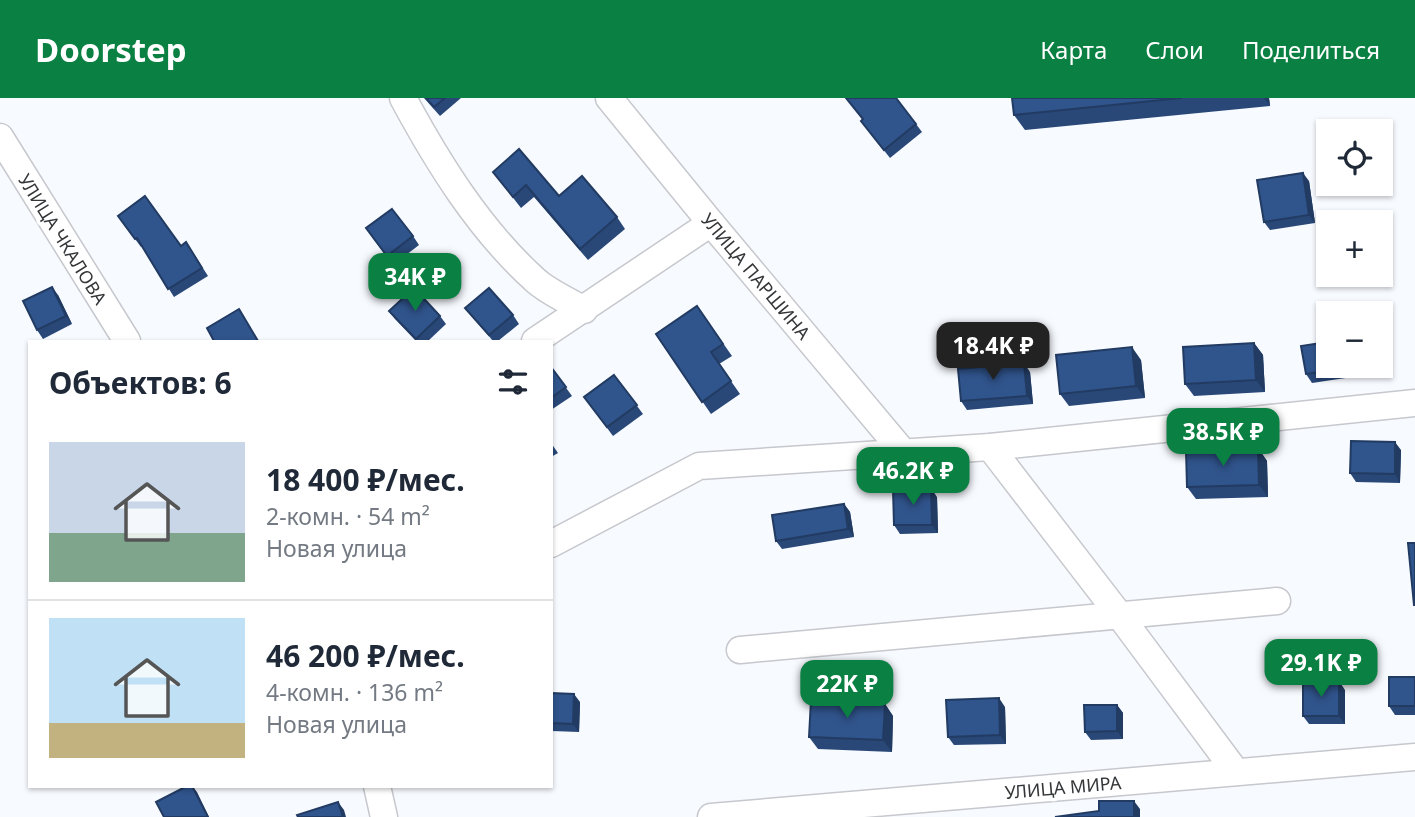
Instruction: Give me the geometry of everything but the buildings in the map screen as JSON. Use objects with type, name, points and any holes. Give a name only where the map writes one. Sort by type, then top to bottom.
[{"type":"street","points":[[403,98],[421,132],[478,220],[536,281],[584,310]]},
{"type":"street","name":"УЛИЦА ПАРШИНА","points":[[609,98],[904,453]]},
{"type":"street","name":"УЛИЦА ЧКАЛОВА","points":[[0,137],[126,340]]},
{"type":"street","points":[[537,340],[711,223]]},
{"type":"street","points":[[553,543],[699,466],[990,447],[1415,403]]},
{"type":"street","points":[[990,447],[1236,772]]},
{"type":"street","points":[[740,650],[1277,601]]},
{"type":"street","name":"УЛИЦА МИРА","points":[[712,817],[1415,757]]},
{"type":"street","points":[[377,788],[384,817]]}]
